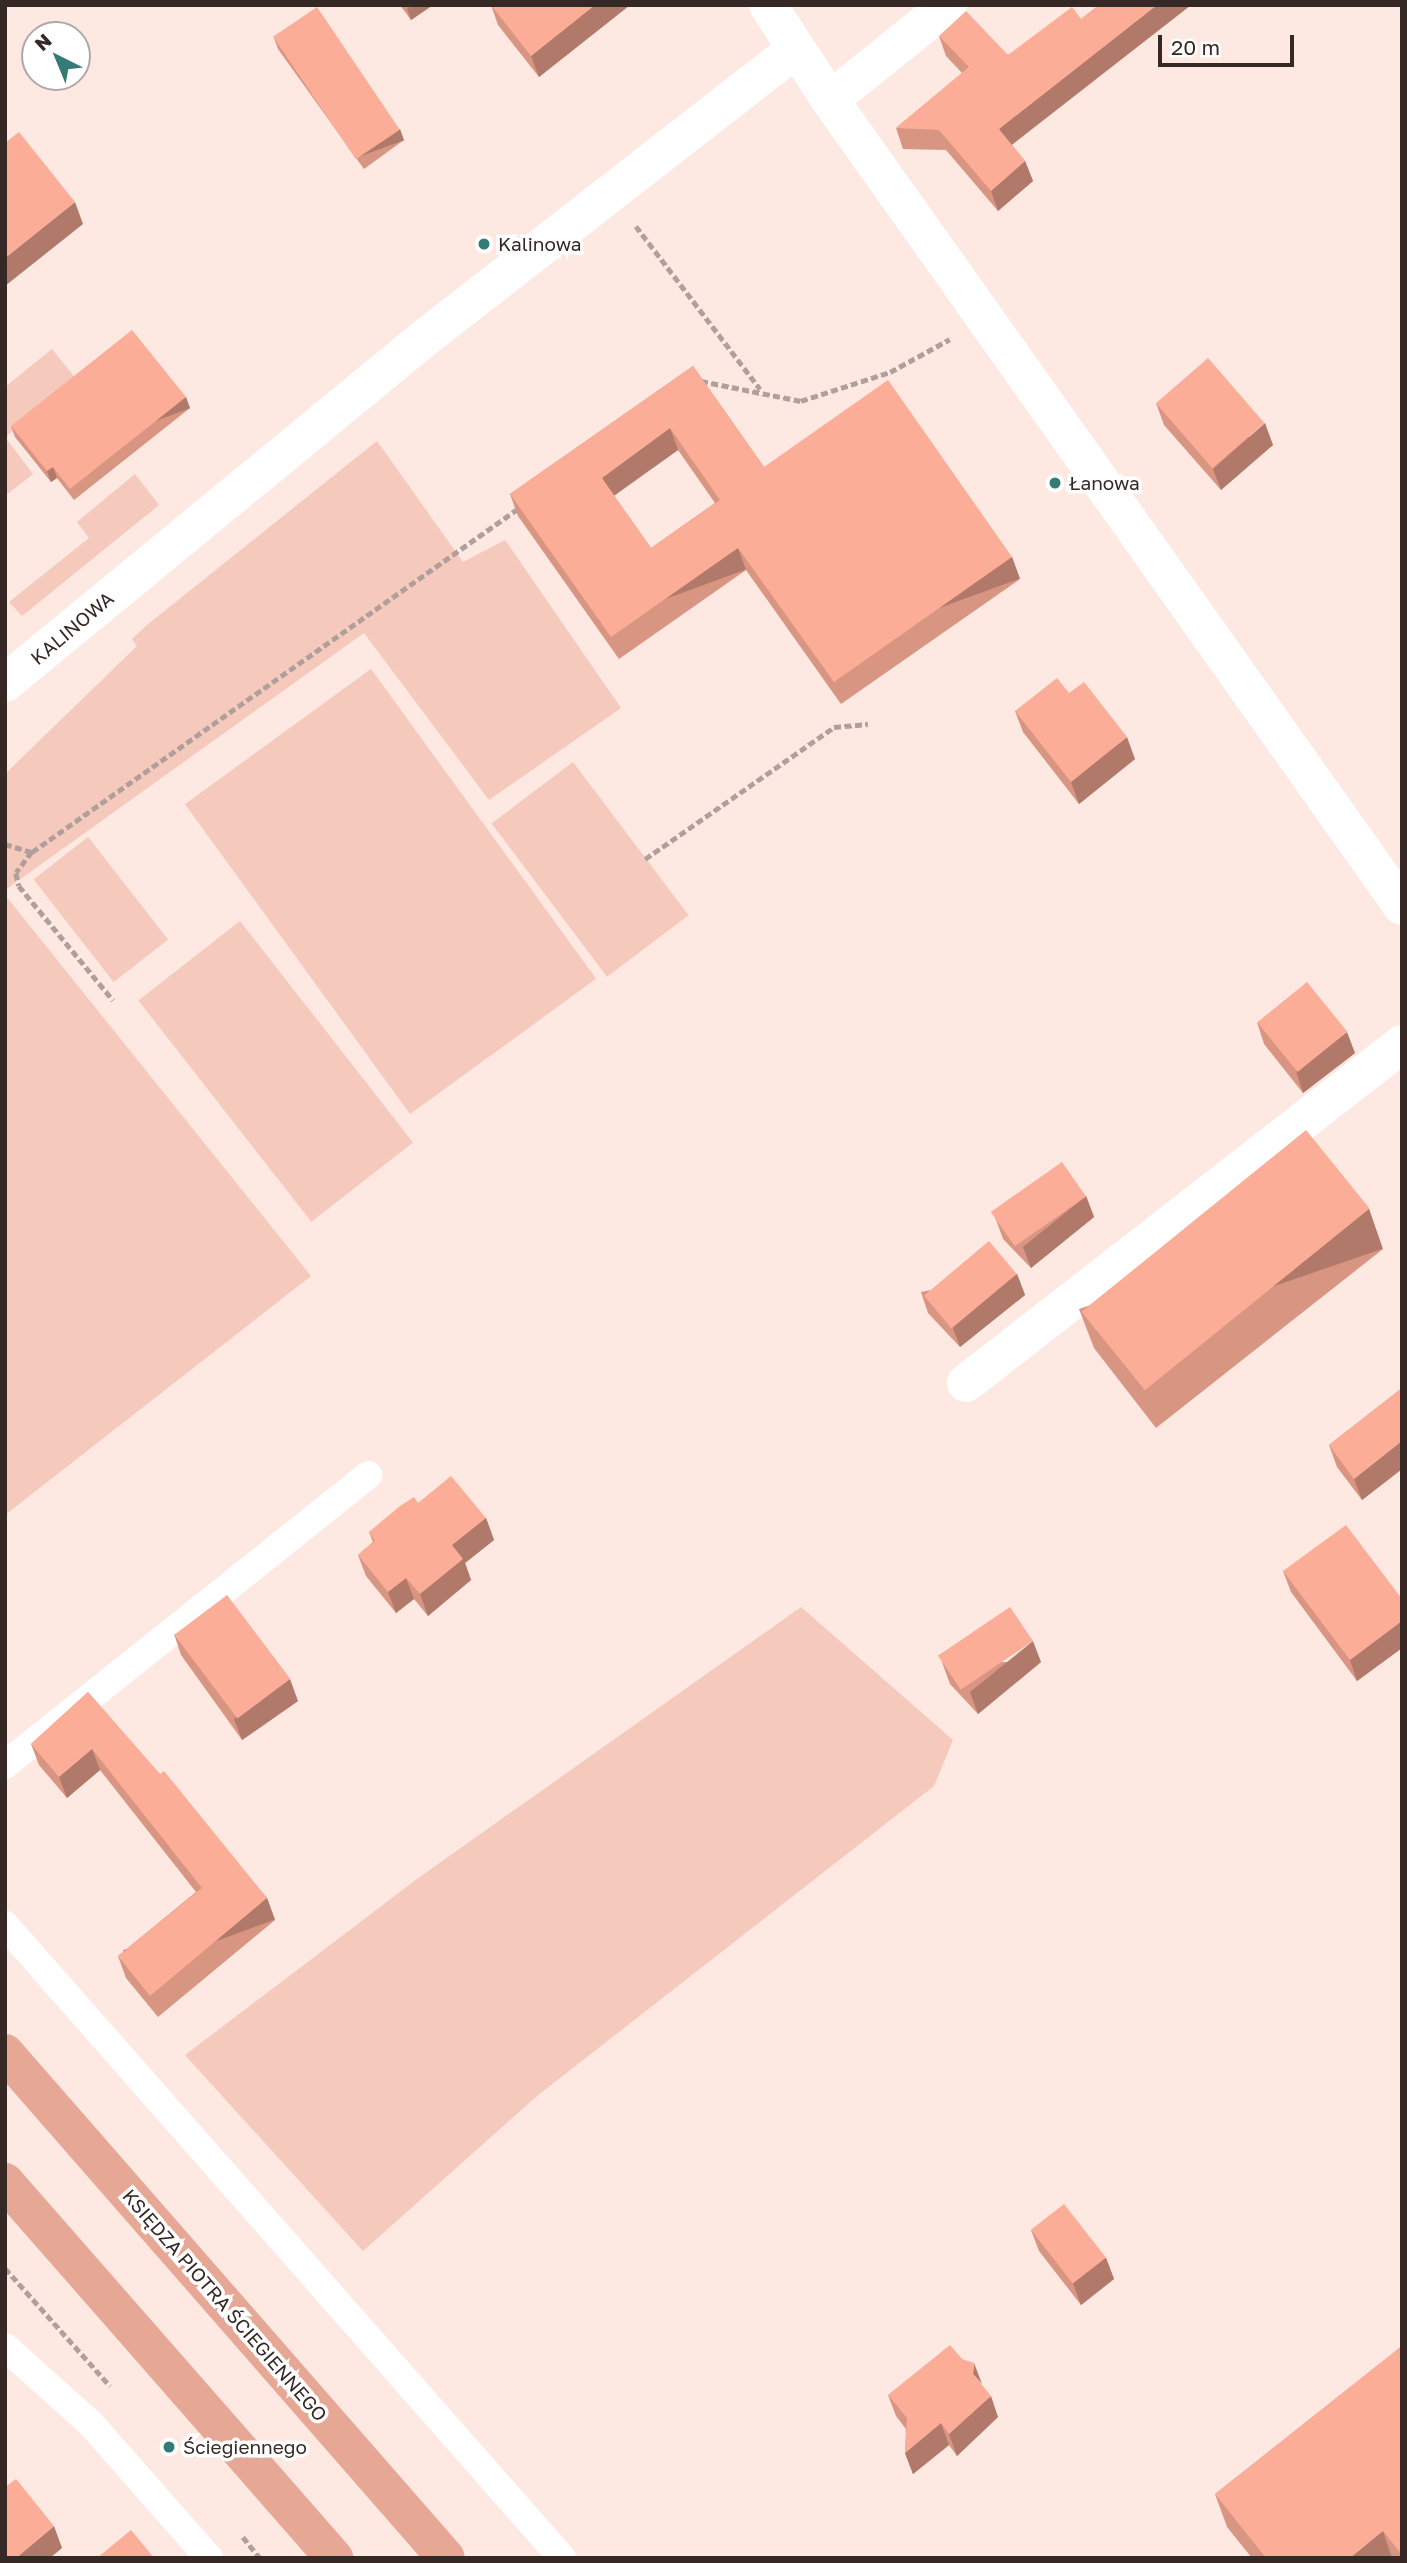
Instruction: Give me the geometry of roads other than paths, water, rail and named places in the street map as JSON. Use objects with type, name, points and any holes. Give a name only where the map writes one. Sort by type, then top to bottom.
[{"type":"main road","name":"KSIĘDZA PIOTRA ŚCIEGIENNEGO","points":[[5,2053],[446,2558]]},
{"type":"main road","points":[[5,2182],[334,2558]]},
{"type":"street","points":[[768,5],[830,100],[1402,906]]},
{"type":"street","points":[[830,100],[948,5]]},
{"type":"street","name":"KALINOWA","points":[[5,683],[426,337],[796,49]]},
{"type":"street","points":[[966,1383],[1402,1044]]},
{"type":"lane","points":[[5,1765],[368,1475]]},
{"type":"lane","points":[[5,1925],[562,2558]]},
{"type":"lane","points":[[5,2347],[91,2424],[209,2558]]},
{"type":"place","name":"Kalinowa","points":[[484,244]]},
{"type":"place","name":"Łanowa","points":[[1055,483]]},
{"type":"place","name":"Ściegiennego","points":[[169,2447]]}]
